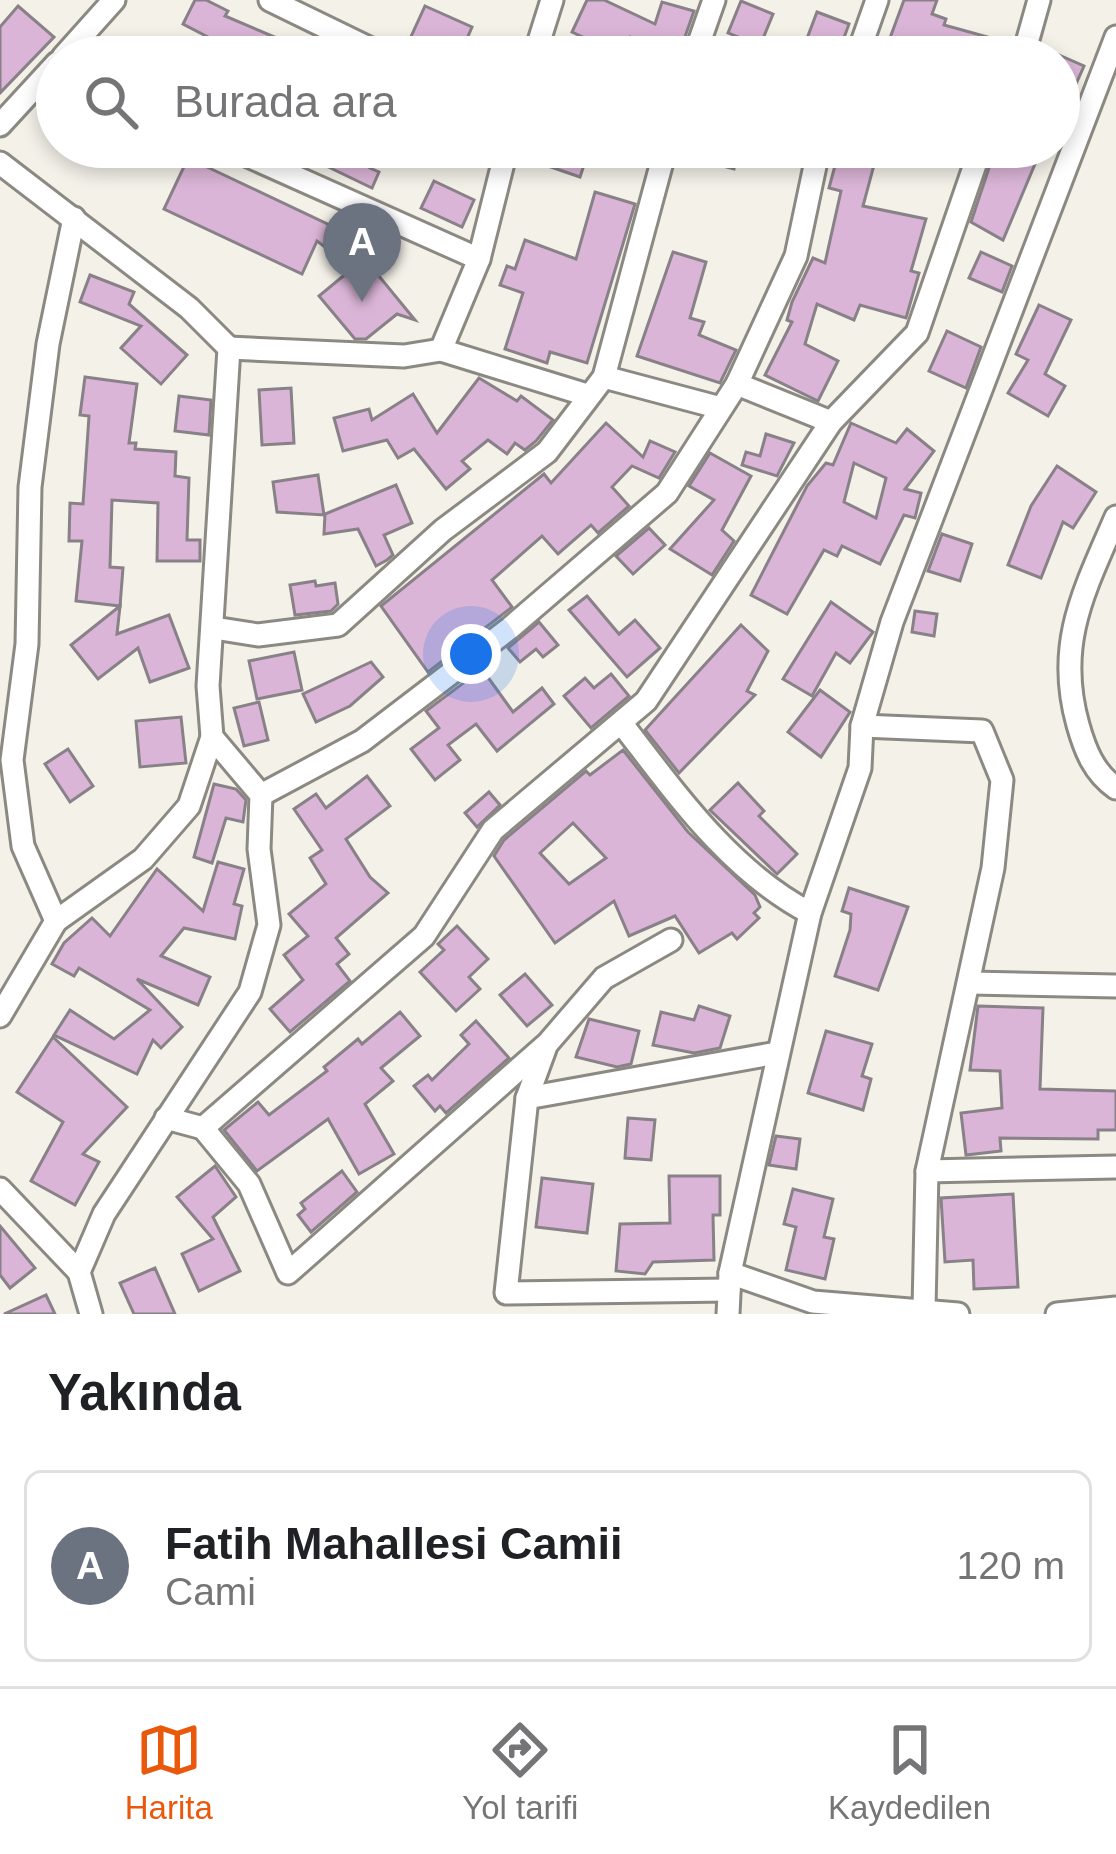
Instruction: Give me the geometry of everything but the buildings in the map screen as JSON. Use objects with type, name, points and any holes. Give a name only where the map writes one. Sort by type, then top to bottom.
[{"type":"street","points":[[82,36],[114,0]]},
{"type":"street","points":[[270,0],[344,36]]},
{"type":"street","points":[[541,36],[552,0]]},
{"type":"street","points":[[701,36],[714,0]]},
{"type":"street","points":[[864,36],[877,0]]},
{"type":"street","points":[[1029,36],[1039,0]]},
{"type":"street","points":[[1080,131],[1116,37]]},
{"type":"street","points":[[0,125],[36,86]]},
{"type":"street","points":[[0,163],[189,308],[229,348],[404,356],[441,350],[587,395]]},
{"type":"street","points":[[275,168],[479,259]]},
{"type":"street","points":[[441,350],[479,259],[502,168]]},
{"type":"street","points":[[214,628],[258,635],[338,625],[443,530],[547,452],[604,376],[661,168]]},
{"type":"street","points":[[261,795],[362,741],[599,553],[667,493],[717,407],[736,384],[796,256],[815,168]]},
{"type":"street","points":[[203,1128],[424,936],[493,830],[536,788],[646,701],[831,422],[917,333],[974,168]]},
{"type":"street","points":[[728,1314],[729,1282],[777,1053],[810,914],[860,768],[862,726],[892,622],[1066,168]]},
{"type":"street","points":[[56,921],[23,846],[11,760],[27,644],[30,487],[48,344],[74,218]]},
{"type":"street","points":[[0,1016],[56,921],[143,859],[189,806],[212,737],[208,686],[229,348]]},
{"type":"street","points":[[604,376],[717,407]]},
{"type":"street","points":[[736,384],[831,422]]},
{"type":"street","points":[[1116,517],[1072,631],[1065,674],[1087,755],[1116,788]]},
{"type":"street","points":[[0,592],[26,596]]},
{"type":"street","points":[[622,724],[739,864],[775,895],[810,914]]},
{"type":"street","points":[[862,726],[982,731],[1002,780],[993,868],[971,983],[927,1171],[927,1311]]},
{"type":"street","points":[[79,1272],[104,1214],[250,992],[269,925],[259,849],[261,795],[212,737]]},
{"type":"street","points":[[166,1118],[203,1128],[249,1184],[287,1273],[548,1043],[604,978],[671,940]]},
{"type":"street","points":[[971,983],[1116,986]]},
{"type":"street","points":[[548,1043],[527,1098],[506,1293],[729,1282],[813,1302],[958,1314]]},
{"type":"street","points":[[527,1098],[777,1053]]},
{"type":"street","points":[[927,1171],[1116,1167]]},
{"type":"street","points":[[0,1189],[79,1272],[91,1314]]},
{"type":"street","points":[[1057,1314],[1116,1308]]},
{"type":"place","name":"Fatih Mahallesi Camii","points":[[362,302]]}]
